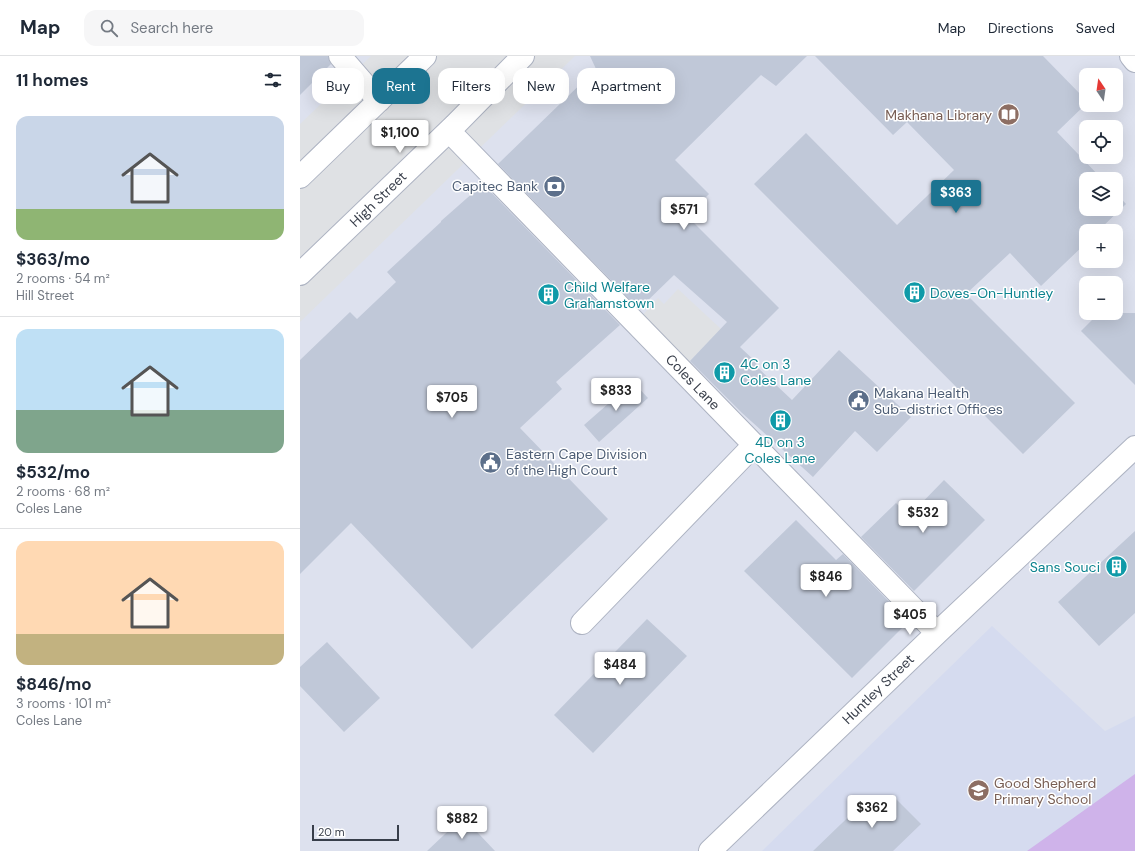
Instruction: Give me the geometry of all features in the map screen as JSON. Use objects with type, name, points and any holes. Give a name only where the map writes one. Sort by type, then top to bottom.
[{"type":"street","points":[[340,56],[372,93]]},
{"type":"street","points":[[413,68],[425,56]]},
{"type":"street","name":"High Street","points":[[300,274],[448,131],[523,56]]},
{"type":"street","points":[[1131,56],[1135,61]]},
{"type":"street","points":[[300,177],[376,104]]},
{"type":"street","name":"Coles Lane","points":[[448,131],[937,633]]},
{"type":"street","points":[[582,623],[754,445]]},
{"type":"street","name":"Huntley Street","points":[[710,851],[937,633],[1135,446]]},
{"type":"shaded area","points":[[300,56],[1135,56],[1135,851],[300,851]]},
{"type":"shaded area","points":[[371,56],[575,56],[563,68],[513,68],[513,104],[525,104],[300,322],[300,124],[321,104],[364,104],[364,68],[358,68]]},
{"type":"shaded area","points":[[678,289],[721,329],[689,362],[641,317],[658,298],[664,304]]},
{"type":"shaded area","name":"Good Shepherd Primary School","points":[[992,626],[1105,731],[1135,716],[1135,851],[762,851]]},
{"type":"shaded area","points":[[1135,774],[1135,851],[1027,851]]},
{"type":"building","points":[[300,56],[328,56],[331,64],[327,68],[312,68],[312,83],[300,95]]},
{"type":"building","points":[[590,56],[807,56],[776,86],[761,75],[675,160],[709,194],[687,216],[779,308],[740,347],[758,364],[756,366],[792,400],[839,350],[911,417],[877,452],[855,431],[813,477],[742,413],[690,361],[727,322],[674,275],[639,309],[498,164],[560,104],[569,104],[569,95],[577,87],[577,104],[675,104],[675,68],[596,68]]},
{"type":"building","points":[[815,56],[1043,56],[1079,93],[1079,111],[1057,132],[1079,155],[1079,164],[1088,164],[1095,172],[1079,172],[1079,216],[1114,216],[1105,224],[1079,224],[1079,250],[1041,286],[1010,253],[966,294],[1075,403],[1023,454],[754,184],[806,133],[897,225],[954,170],[907,122],[893,135]]},
{"type":"building","name":"Eastern Cape Division of the High Court","points":[[483,184],[620,325],[556,382],[562,389],[520,428],[608,519],[472,649],[351,523],[300,574],[300,360],[350,312],[357,319],[396,282],[387,272]]},
{"type":"building","points":[[1123,313],[1135,313],[1135,385],[1081,331],[1092,320],[1123,320]]},
{"type":"building","points":[[633,382],[648,398],[599,442],[584,425]]},
{"type":"building","points":[[944,480],[985,520],[914,591],[861,537],[896,503],[909,516]]},
{"type":"building","points":[[796,520],[836,560],[843,554],[896,609],[890,614],[903,627],[852,678],[744,571]]},
{"type":"building","name":"Sans Souci","points":[[1135,531],[1135,613],[1099,646],[1058,602]]},
{"type":"building","points":[[647,619],[687,656],[593,753],[554,715]]},
{"type":"building","points":[[327,642],[380,698],[344,732],[300,686],[300,667]]},
{"type":"building","points":[[869,797],[882,809],[894,797],[921,824],[893,851],[813,851]]},
{"type":"building","points":[[463,817],[495,851],[427,851]]},
{"type":"place","name":"Makhana Library","points":[[1008,115]]},
{"type":"place","name":"Capitec Bank","points":[[554,186]]},
{"type":"place","name":"Doves-On-Huntley","points":[[914,293]]},
{"type":"place","name":"Child Welfare Grahamstown","points":[[548,295]]},
{"type":"place","name":"4C on 3 Coles Lane","points":[[724,372]]},
{"type":"place","name":"Makana Health Sub-district Offices","points":[[858,401]]},
{"type":"place","name":"4D on 3 Coles Lane","points":[[780,420]]},
{"type":"place","name":"Eastern Cape Division of the High Court","points":[[490,462]]},
{"type":"place","name":"Sans Souci","points":[[1116,567]]},
{"type":"place","name":"Good Shepherd Primary School","points":[[979,791]]}]
